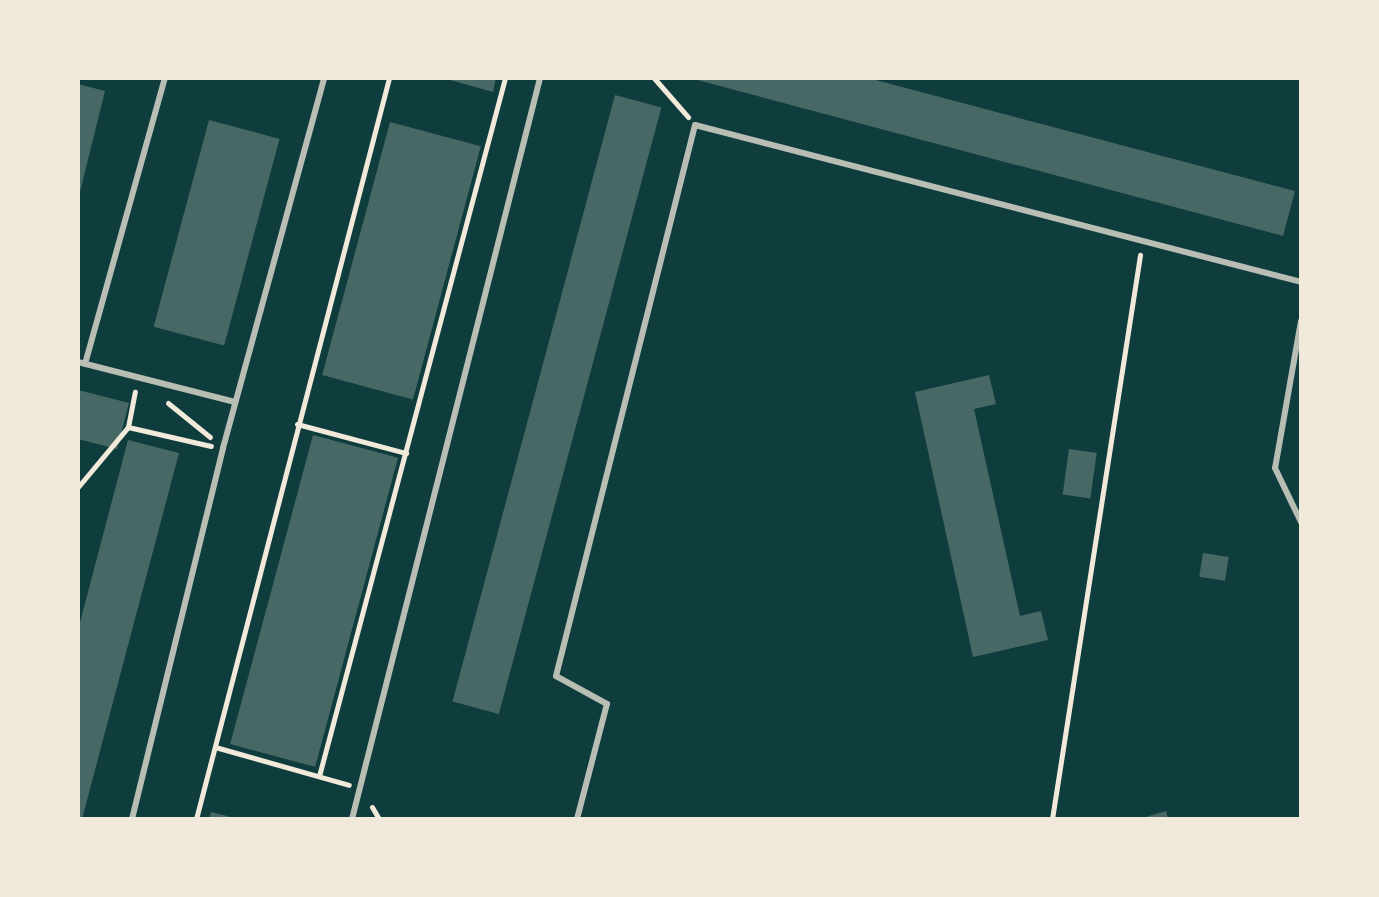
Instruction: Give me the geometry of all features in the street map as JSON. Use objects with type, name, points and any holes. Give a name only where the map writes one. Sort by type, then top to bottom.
[{"type":"lane","points":[[165,78],[82,363],[235,402]]},
{"type":"lane","points":[[132,819],[223,448],[324,78]]},
{"type":"lane","points":[[352,819],[540,78]]},
{"type":"lane","points":[[577,819],[607,704],[556,676],[695,125],[1301,282]]},
{"type":"lane","points":[[1301,321],[1275,468],[1300,512],[1301,522]]},
{"type":"lane","points":[[1292,370],[1301,367]]},
{"type":"path","points":[[196,819],[389,78]]},
{"type":"path","points":[[319,776],[505,78]]},
{"type":"path","points":[[654,78],[695,125]]},
{"type":"path","points":[[1052,819],[1141,243]]},
{"type":"path","points":[[78,487],[128,427],[138,378]]},
{"type":"path","points":[[162,398],[223,448]]},
{"type":"path","points":[[297,424],[406,453]]},
{"type":"path","points":[[128,427],[223,448]]},
{"type":"path","points":[[215,747],[360,788]]},
{"type":"building","points":[[443,78],[496,78],[493,92]]},
{"type":"building","points":[[690,78],[868,78],[1295,191],[1283,236]]},
{"type":"building","points":[[78,84],[105,91],[79,196],[78,196]]},
{"type":"building","points":[[615,95],[661,107],[499,714],[452,702]]},
{"type":"building","points":[[209,120],[280,139],[224,346],[154,327]]},
{"type":"building","points":[[390,122],[481,146],[413,399],[322,375]]},
{"type":"building","points":[[989,375],[996,404],[974,409],[1020,616],[1041,611],[1048,640],[973,657],[915,392]]},
{"type":"building","points":[[78,390],[129,403],[117,449],[78,439]]},
{"type":"building","points":[[313,435],[398,458],[315,767],[230,744]]},
{"type":"building","points":[[128,440],[179,453],[82,819],[78,819],[78,630]]},
{"type":"building","points":[[1069,449],[1097,453],[1090,498],[1063,495]]},
{"type":"building","points":[[1203,553],[1229,557],[1225,581],[1199,577]]},
{"type":"building","points":[[1166,811],[1168,819],[1142,819],[1142,818]]},
{"type":"building","points":[[211,812],[235,818],[235,819],[209,819]]}]
